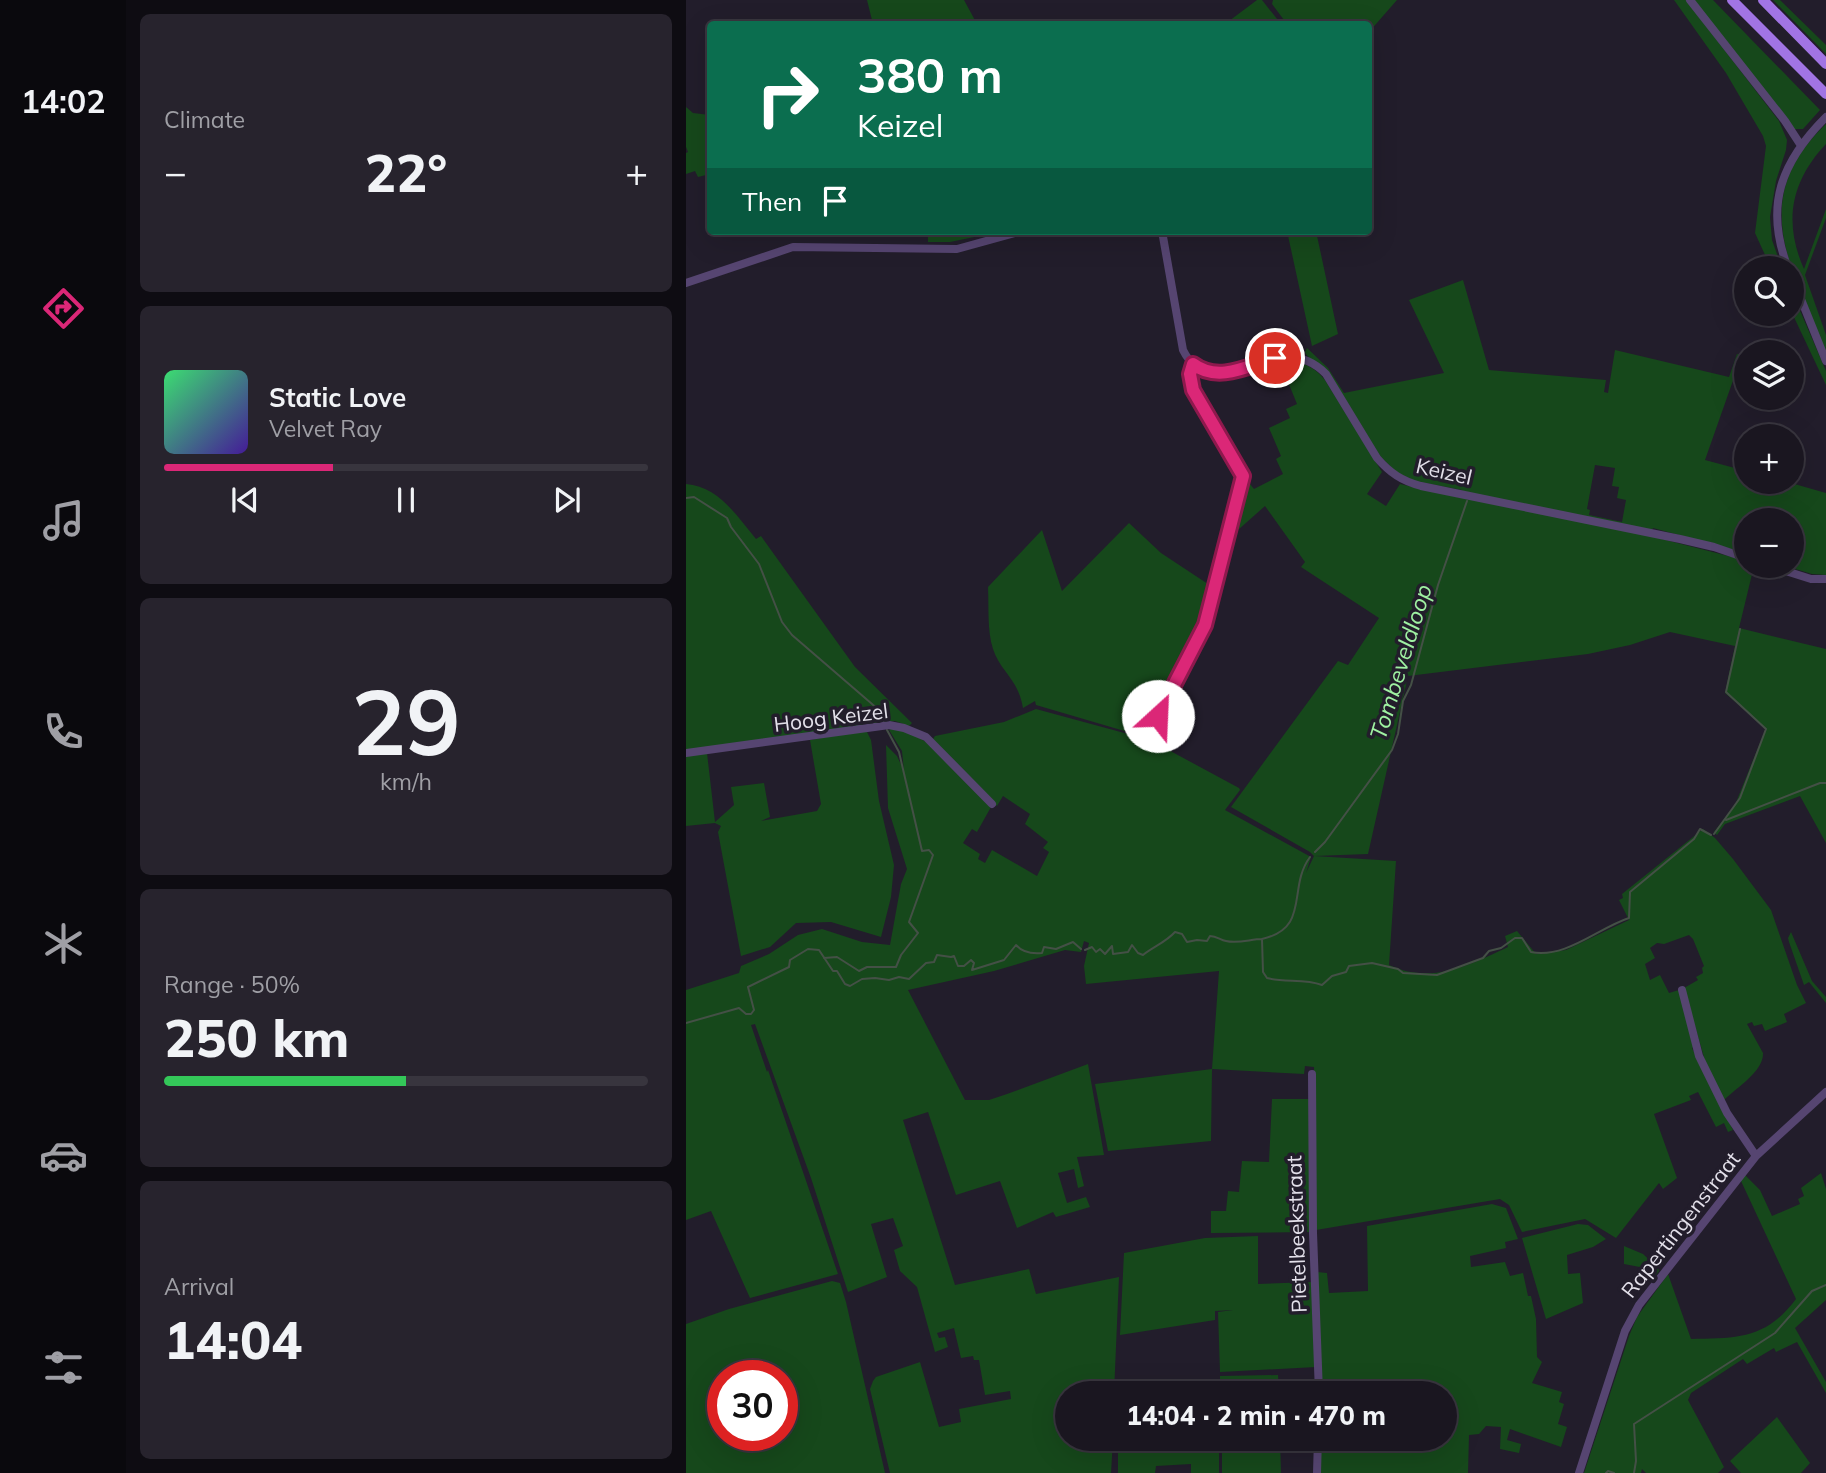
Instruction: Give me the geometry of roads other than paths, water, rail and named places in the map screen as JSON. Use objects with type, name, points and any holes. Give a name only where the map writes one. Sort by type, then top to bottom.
[{"type":"highway","points":[[1732,0],[1826,94]]},
{"type":"highway","points":[[1763,0],[1826,64]]},
{"type":"street","points":[[1690,0],[1800,144]]},
{"type":"street","points":[[1785,256],[1779,235],[1779,198],[1789,164],[1800,144],[1826,117]]},
{"type":"street","points":[[686,283],[793,247],[957,249],[1008,235]]},
{"type":"street","points":[[1139,737],[1149,735],[1205,625],[1243,476],[1193,390],[1190,374],[1193,364],[1182,350],[1162,235]]},
{"type":"street","points":[[1804,307],[1826,361]]},
{"type":"street","name":"Keizel","points":[[1193,364],[1207,372],[1220,373],[1284,355],[1306,360],[1326,374],[1377,458],[1399,479],[1421,486],[1680,539],[1734,554]]},
{"type":"street","points":[[1804,577],[1826,579]]},
{"type":"street","name":"Hoog Keizel","points":[[686,753],[888,725],[926,737],[992,804]]},
{"type":"street","name":"Rapertingenstraat","points":[[1682,990],[1699,1056],[1727,1113],[1756,1156]]},
{"type":"street","name":"Pietelbeekstraat","points":[[1312,1074],[1313,1233],[1319,1381]]},
{"type":"street","name":"Rapertingenstraat","points":[[1578,1473],[1631,1318],[1639,1305],[1756,1156],[1826,1092]]},
{"type":"street","points":[[1317,1473],[1318,1451]]},
{"type":"waterway","points":[[686,498],[694,497],[727,518],[759,564],[782,622],[792,635],[879,710],[884,722]]},
{"type":"waterway","name":"Tombeveldloop","points":[[1315,852],[1392,750],[1398,734],[1403,701],[1411,685],[1438,585],[1467,501]]},
{"type":"waterway","points":[[1714,834],[1740,798],[1766,729],[1726,692],[1740,629]]},
{"type":"waterway","points":[[824,958],[837,957],[859,971],[867,967],[896,967],[901,955],[918,933],[909,922],[933,855],[929,850],[922,851],[899,752],[887,730]]},
{"type":"waterway","points":[[1726,820],[1826,783]]},
{"type":"waterway","points":[[1085,950],[1092,947],[1096,952],[1100,949],[1105,954],[1112,946],[1113,954],[1128,952],[1132,945],[1143,955],[1175,932],[1182,934],[1187,942],[1207,941],[1210,936],[1231,942],[1262,939],[1263,972],[1267,978],[1322,985],[1332,976],[1346,972],[1349,966],[1372,963],[1398,969],[1403,973],[1437,975],[1483,958],[1489,951],[1501,948],[1515,938],[1522,938],[1531,952],[1557,951],[1629,918],[1630,892],[1694,839],[1700,829],[1711,835]]},
{"type":"waterway","name":"Tombeveldloop","points":[[1262,939],[1277,934],[1287,926],[1293,916],[1303,869],[1310,857]]},
{"type":"waterway","points":[[686,1023],[739,1008],[746,1014],[751,1014],[754,1010],[748,987],[789,967],[790,960],[808,949],[819,950],[833,971],[837,971],[845,984],[850,986],[862,979],[909,979],[926,963],[934,962],[937,955],[954,956],[958,966],[964,966],[971,960],[974,963],[972,970],[1004,960],[1016,945],[1024,951],[1035,953],[1042,953],[1044,947],[1056,949],[1073,942],[1081,949]]},
{"type":"waterway","points":[[1634,1473],[1634,1424],[1775,1333],[1812,1291],[1826,1285]]},
{"type":"waterway","points":[[1606,1473],[1614,1473]]}]
